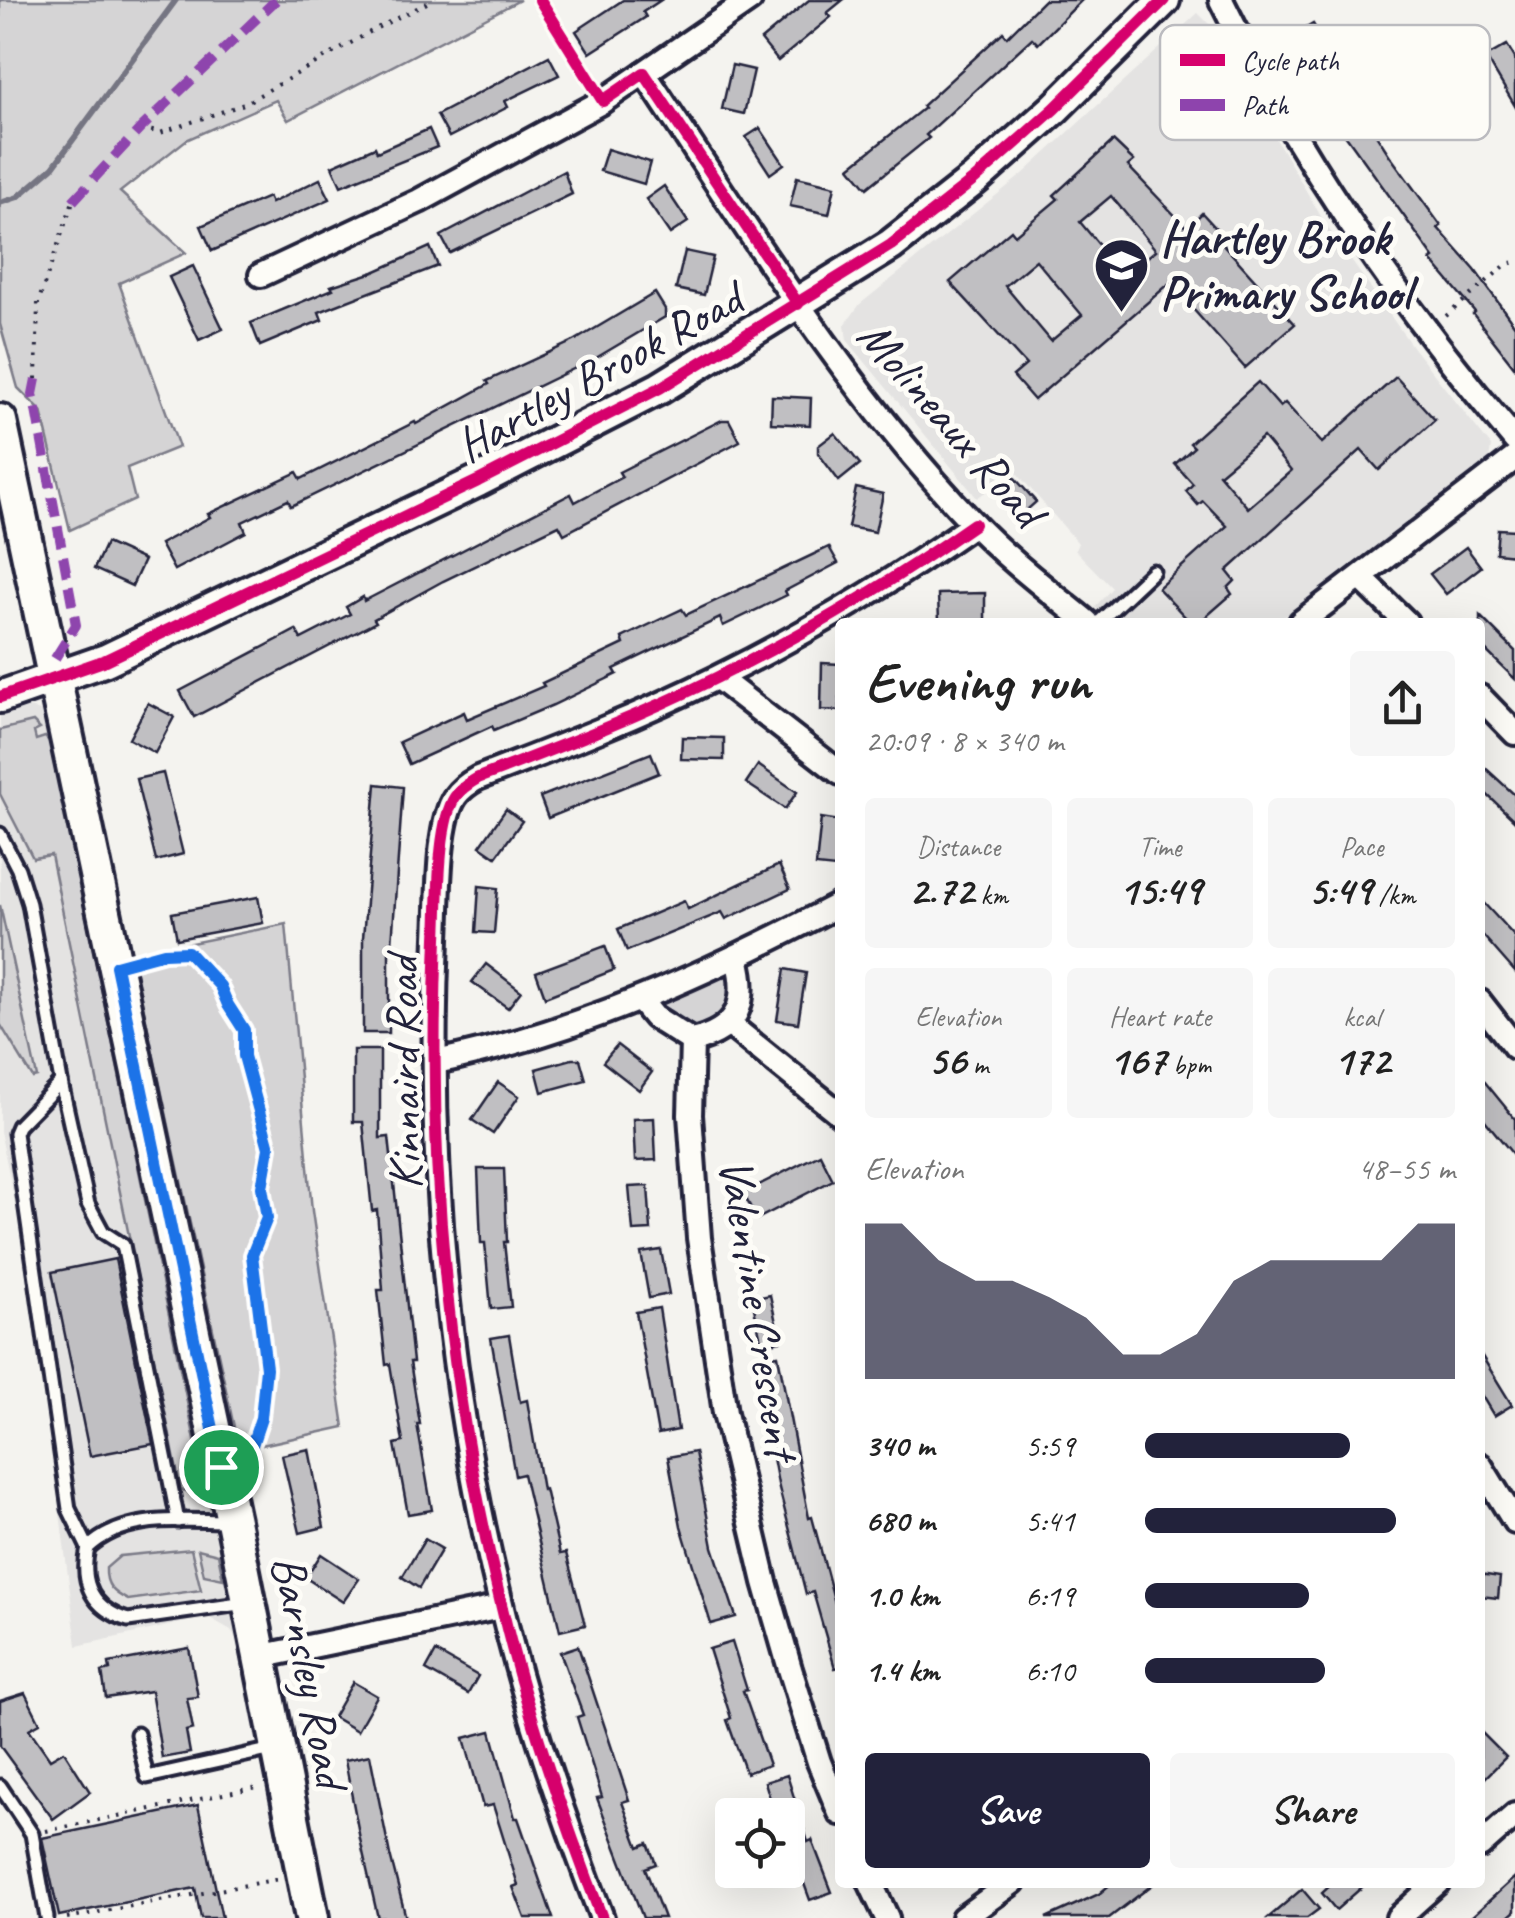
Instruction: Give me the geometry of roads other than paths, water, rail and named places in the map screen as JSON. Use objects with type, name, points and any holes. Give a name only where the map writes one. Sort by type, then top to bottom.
[{"type":"main road","name":"Barnsley Road","points":[[3,448],[56,679],[233,1521],[312,1918]]},
{"type":"street","points":[[262,275],[419,201],[603,102],[750,0]]},
{"type":"street","name":"Hartley Brook Road","points":[[0,697],[106,660],[660,388],[890,245],[975,179],[1054,109],[1164,0]]},
{"type":"street","points":[[1220,0],[1233,25]]},
{"type":"street","name":"Molineaux Road","points":[[644,73],[798,304],[922,466],[974,524],[1082,618]]},
{"type":"street","points":[[1297,140],[1388,280],[1515,440]]},
{"type":"street","points":[[1306,618],[1515,458]]},
{"type":"street","name":"Kinnaird Road","points":[[602,1918],[562,1812],[501,1607],[468,1444],[446,1299],[436,1062],[440,874],[447,815],[462,787],[478,778],[718,678],[914,566],[974,524]]},
{"type":"street","points":[[1361,578],[1402,618]]},
{"type":"street","points":[[718,678],[835,769]]},
{"type":"street","points":[[1485,703],[1515,733]]},
{"type":"street","points":[[436,1062],[545,1034],[640,1000],[737,958],[835,907]]},
{"type":"street","points":[[640,1000],[654,1016],[692,1041],[714,1036],[730,1024],[741,1001],[744,981],[737,958]]},
{"type":"street","points":[[1485,1008],[1515,1047]]},
{"type":"street","points":[[730,1024],[835,1110]]},
{"type":"street","name":"Valentine Crescent","points":[[692,1041],[690,1114],[699,1238],[726,1413],[790,1669],[835,1801]]},
{"type":"street","points":[[1485,1482],[1515,1522]]},
{"type":"street","points":[[260,1657],[501,1607]]},
{"type":"street","points":[[1485,1842],[1515,1815]]},
{"type":"street","points":[[873,1888],[888,1918]]},
{"type":"street","points":[[963,1918],[1004,1888]]},
{"type":"street","points":[[1398,1918],[1431,1888]]},
{"type":"lane","points":[[1103,618],[1152,571]]},
{"type":"lane","points":[[0,834],[30,904],[61,1082],[88,1204],[103,1232],[122,1245],[178,1522]]},
{"type":"lane","points":[[61,1082],[18,1126],[14,1142],[70,1509],[88,1548]]},
{"type":"lane","points":[[233,1521],[126,1524],[102,1535],[88,1548],[84,1563],[86,1581],[92,1598],[109,1614],[128,1620],[249,1602]]},
{"type":"lane","points":[[136,1734],[147,1777],[277,1748]]},
{"type":"lane","points":[[0,1786],[32,1834],[47,1918]]},
{"type":"waterway","points":[[0,203],[18,197],[53,167],[176,0]]},
{"type":"place","name":"Hartley Brook Primary School","points":[[1121,314]]}]
